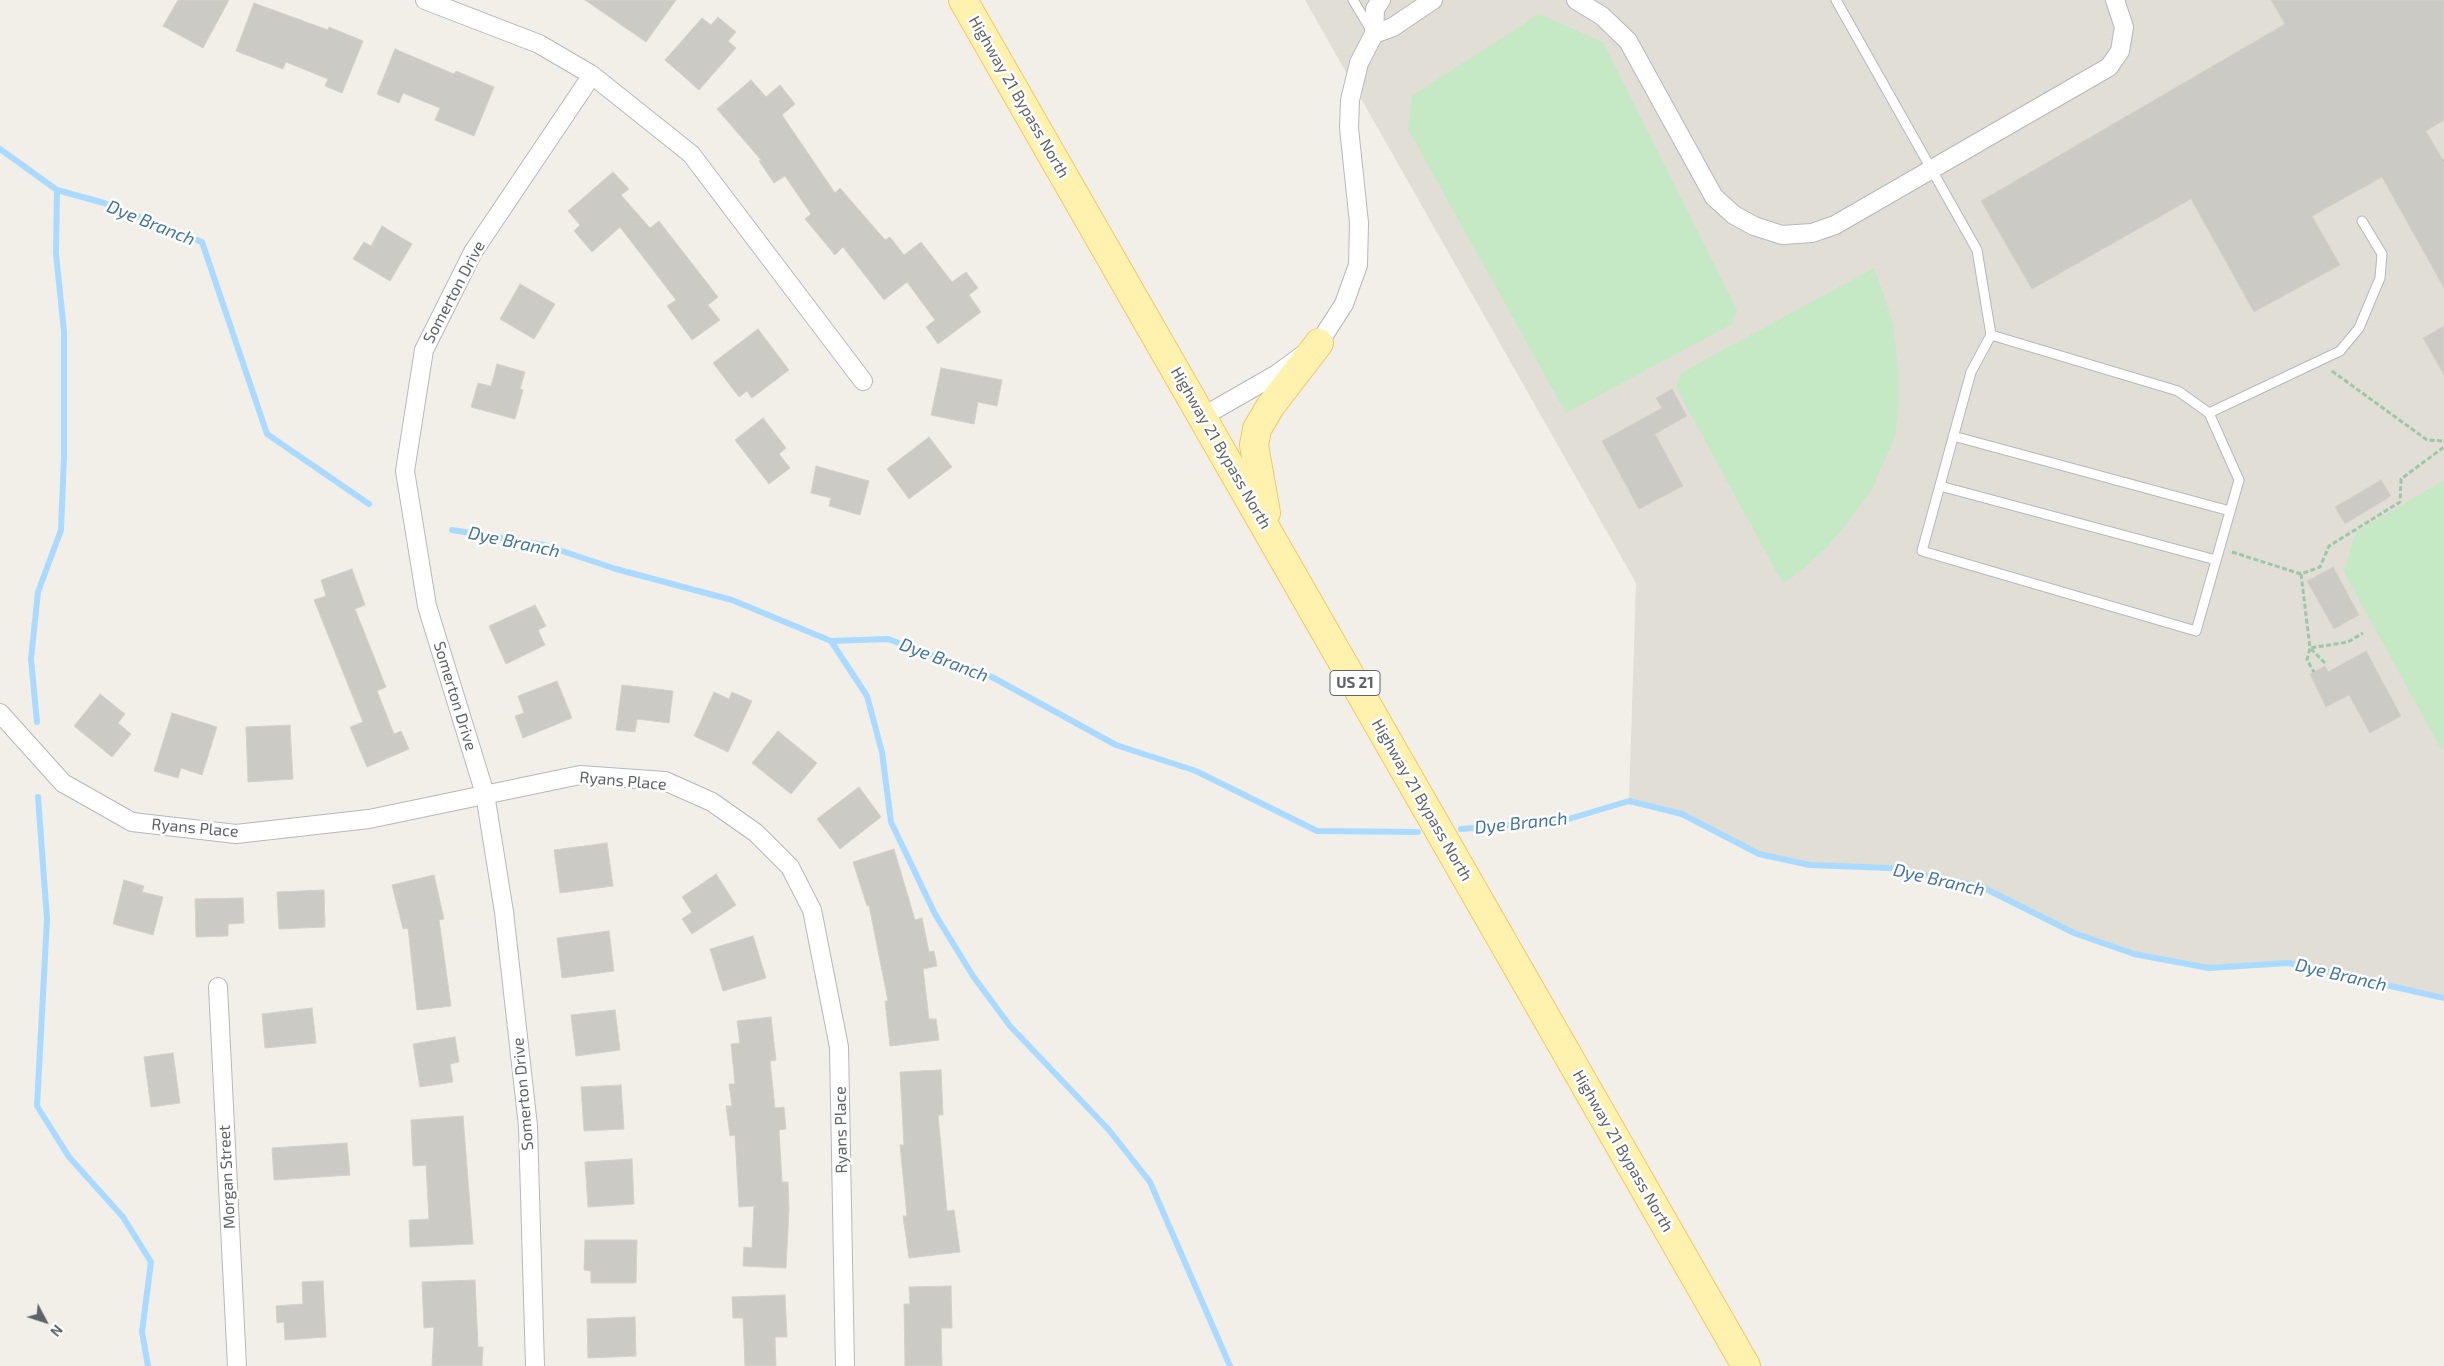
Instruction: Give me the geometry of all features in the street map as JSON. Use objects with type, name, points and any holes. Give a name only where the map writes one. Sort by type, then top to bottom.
[{"type":"main road","name":"Highway 21 Bypass North","points":[[963,0],[1746,1366]]},
{"type":"main road","points":[[1270,534],[1254,445],[1257,430],[1270,407],[1319,343]]},
{"type":"street","points":[[425,0],[539,44],[592,75],[691,154],[863,380]]},
{"type":"street","points":[[1202,416],[1277,374],[1319,343],[1344,304],[1358,265],[1359,223],[1349,128],[1350,100],[1359,63],[1374,34],[1374,9],[1381,0]]},
{"type":"street","points":[[1374,34],[1393,27],[1434,0]]},
{"type":"street","points":[[1576,0],[1602,16],[1628,41],[1714,197],[1734,215],[1754,226],[1782,235],[1812,234],[1835,225],[2108,67],[2120,51],[2124,27],[2116,0]]},
{"type":"street","name":"Somerton Drive","points":[[535,1366],[528,1126],[504,912],[485,794],[427,606],[405,471],[424,350],[473,252],[592,75]]},
{"type":"street","name":"Ryans Place","points":[[0,713],[64,782],[132,822],[236,834],[369,820],[580,775],[665,782],[712,802],[756,833],[790,867],[812,910],[839,1047],[844,1366]]},
{"type":"street","name":"Morgan Street","points":[[218,987],[236,1366]]},
{"type":"lane","points":[[1353,0],[1374,34]]},
{"type":"lane","points":[[1836,0],[1930,170],[1977,250],[1991,335],[1970,372],[1922,551],[2196,631],[2239,480],[2209,413],[2178,391],[1991,335]]},
{"type":"lane","points":[[2209,413],[2340,351],[2359,328],[2380,278],[2382,254],[2362,221]]},
{"type":"lane","points":[[1953,436],[2230,511]]},
{"type":"lane","points":[[1940,486],[2216,560]]},
{"type":"path","points":[[2318,361],[2427,440],[2444,441]]},
{"type":"path","points":[[2220,548],[2302,574],[2320,567],[2329,546],[2400,502],[2401,479],[2444,447]]},
{"type":"path","points":[[2302,574],[2310,648],[2307,660],[2314,672]]},
{"type":"path","points":[[2310,648],[2348,642],[2363,633]]},
{"type":"path","points":[[2310,648],[2325,663]]},
{"type":"shaded area","points":[[1305,0],[2444,0],[2444,998],[2288,963],[2209,968],[2134,954],[2074,933],[1982,887],[1890,868],[1810,865],[1759,854],[1682,814],[1629,801],[1636,583]]},
{"type":"green space","points":[[1539,14],[1603,42],[1737,310],[1732,324],[1566,413],[1408,129],[1412,96]]},
{"type":"green space","points":[[1874,268],[1893,323],[1899,378],[1899,404],[1895,436],[1872,489],[1851,518],[1828,546],[1783,584],[1676,387],[1681,373]]},
{"type":"green space","points":[[2444,480],[2444,754],[2344,572],[2355,533]]},
{"type":"building","points":[[178,0],[229,0],[203,48],[163,26]]},
{"type":"building","points":[[585,0],[676,0],[646,42]]},
{"type":"building","points":[[2271,0],[2444,0],[2444,120],[2426,131],[2444,162],[2444,288],[2382,177],[2312,216],[2340,265],[2254,312],[2191,199],[2032,289],[1981,201],[2285,24]]},
{"type":"building","points":[[254,3],[328,30],[329,27],[363,41],[342,93],[325,86],[328,79],[286,62],[283,69],[236,51]]},
{"type":"building","points":[[718,17],[736,32],[728,41],[736,48],[699,90],[665,60],[702,18],[711,25]]},
{"type":"building","points":[[395,49],[454,74],[456,71],[494,87],[474,136],[435,120],[440,108],[403,93],[399,103],[377,94]]},
{"type":"building","points":[[751,80],[766,97],[780,85],[795,104],[782,115],[835,193],[840,188],[885,240],[890,237],[904,255],[921,242],[952,282],[966,272],[978,288],[969,295],[981,312],[938,344],[926,327],[935,320],[907,282],[884,300],[843,247],[835,255],[805,219],[811,214],[785,176],[774,183],[759,161],[761,160],[717,109]]},
{"type":"building","points":[[613,172],[629,189],[621,195],[650,228],[659,221],[718,297],[708,305],[720,320],[692,340],[667,306],[676,300],[620,227],[592,252],[574,231],[580,225],[568,211]]},
{"type":"building","points":[[382,226],[412,244],[390,281],[353,259],[364,242],[371,246]]},
{"type":"building","points":[[520,284],[555,304],[534,339],[500,319]]},
{"type":"building","points":[[2444,326],[2444,375],[2423,338]]},
{"type":"building","points":[[758,329],[789,370],[752,398],[747,391],[739,397],[713,363]]},
{"type":"building","points":[[497,364],[525,372],[520,389],[523,390],[515,419],[471,407],[478,383],[491,386]]},
{"type":"building","points":[[941,368],[1002,380],[997,406],[978,402],[974,424],[931,415]]},
{"type":"building","points":[[1672,389],[1687,416],[1655,434],[1683,486],[1639,509],[1602,441],[1662,408],[1656,398]]},
{"type":"building","points":[[763,418],[786,448],[779,454],[790,468],[769,484],[735,440]]},
{"type":"building","points":[[929,437],[952,467],[909,499],[887,469]]},
{"type":"building","points":[[816,466],[869,481],[860,515],[829,506],[831,498],[811,493]]},
{"type":"building","points":[[2381,480],[2391,496],[2345,524],[2335,507]]},
{"type":"building","points":[[2333,567],[2359,615],[2334,629],[2307,581]]},
{"type":"building","points":[[352,569],[365,605],[355,609],[386,687],[377,691],[394,734],[401,731],[409,749],[367,767],[350,727],[363,722],[314,600],[326,596],[321,580]]},
{"type":"building","points":[[535,605],[546,626],[538,630],[545,645],[506,664],[489,626]]},
{"type":"building","points":[[2366,651],[2401,716],[2370,733],[2349,695],[2326,707],[2310,674],[2325,666],[2328,672]]},
{"type":"building","points":[[557,681],[572,718],[523,738],[515,716],[524,713],[518,696]]},
{"type":"building","points":[[622,685],[673,691],[669,723],[637,719],[635,732],[616,730]]},
{"type":"building","points":[[714,692],[729,699],[732,692],[752,701],[728,752],[694,736]]},
{"type":"building","points":[[100,694],[125,714],[118,723],[131,734],[112,757],[74,726]]},
{"type":"building","points":[[172,713],[217,727],[202,775],[181,768],[178,778],[154,771]]},
{"type":"building","points":[[290,725],[293,779],[248,782],[246,727]]},
{"type":"building","points":[[778,731],[817,763],[791,794],[752,763]]},
{"type":"building","points":[[859,787],[881,817],[840,849],[817,819]]},
{"type":"building","points":[[607,843],[613,886],[560,893],[554,850]]},
{"type":"building","points":[[894,849],[915,920],[922,918],[929,952],[934,951],[937,966],[923,969],[929,1019],[936,1019],[939,1040],[890,1046],[885,1001],[888,1001],[869,905],[867,906],[853,862]]},
{"type":"building","points":[[716,874],[736,905],[692,934],[682,919],[692,912],[682,897]]},
{"type":"building","points":[[434,875],[444,919],[439,920],[451,1006],[417,1010],[408,928],[403,929],[392,885]]},
{"type":"building","points":[[124,880],[144,886],[142,892],[163,897],[153,935],[113,924]]},
{"type":"building","points":[[324,890],[325,927],[279,929],[277,892]]},
{"type":"building","points":[[243,898],[244,923],[228,924],[228,936],[196,937],[195,899]]},
{"type":"building","points":[[609,931],[614,971],[562,978],[557,938]]},
{"type":"building","points":[[753,936],[766,978],[723,991],[710,949]]},
{"type":"building","points":[[312,1008],[316,1043],[265,1048],[262,1014]]},
{"type":"building","points":[[615,1010],[620,1050],[576,1056],[571,1015]]},
{"type":"building","points":[[771,1017],[776,1060],[770,1061],[775,1108],[784,1107],[786,1129],[779,1130],[782,1182],[788,1182],[789,1209],[786,1268],[743,1266],[744,1247],[752,1248],[754,1206],[739,1207],[735,1135],[730,1136],[726,1106],[732,1106],[729,1084],[735,1084],[731,1044],[740,1043],[737,1021]]},
{"type":"building","points":[[455,1037],[459,1062],[450,1064],[453,1082],[420,1087],[413,1044]]},
{"type":"building","points":[[173,1053],[180,1103],[151,1107],[144,1057]]},
{"type":"building","points":[[941,1070],[943,1115],[938,1115],[947,1211],[954,1210],[960,1252],[909,1258],[903,1216],[907,1216],[900,1145],[904,1145],[900,1072]]},
{"type":"building","points":[[621,1085],[624,1129],[584,1131],[581,1087]]},
{"type":"building","points":[[463,1116],[473,1244],[410,1247],[409,1220],[429,1219],[426,1165],[413,1166],[411,1120]]},
{"type":"building","points":[[347,1143],[350,1175],[274,1180],[272,1148]]},
{"type":"building","points":[[632,1159],[634,1204],[588,1207],[585,1162]]},
{"type":"building","points":[[585,1240],[637,1240],[636,1283],[591,1283],[591,1271],[584,1270]]},
{"type":"building","points":[[475,1280],[478,1347],[483,1347],[482,1366],[432,1366],[434,1327],[424,1328],[422,1282]]},
{"type":"building","points":[[323,1281],[326,1337],[285,1340],[284,1322],[277,1323],[276,1306],[303,1304],[302,1282]]},
{"type":"building","points":[[951,1286],[952,1328],[941,1328],[942,1366],[905,1366],[904,1304],[910,1304],[909,1287]]},
{"type":"building","points":[[785,1295],[787,1337],[775,1337],[776,1366],[745,1366],[743,1318],[733,1318],[732,1297]]},
{"type":"building","points":[[635,1317],[636,1356],[588,1358],[587,1319]]},
{"type":"waterway","name":"Dye Branch","points":[[0,149],[57,190],[104,203],[202,242],[267,434],[369,504]]},
{"type":"waterway","points":[[37,722],[31,659],[38,592],[61,530],[64,457],[64,331],[56,254],[57,190]]},
{"type":"waterway","name":"Dye Branch","points":[[452,530],[544,545],[616,569],[732,600],[831,641],[888,639],[992,677],[1116,745],[1196,771],[1317,831],[1418,832]]},
{"type":"waterway","points":[[831,641],[867,696],[882,752],[891,822],[935,914],[973,976],[1010,1026],[1109,1130],[1150,1182],[1230,1366]]},
{"type":"waterway","points":[[38,797],[47,919],[37,1106],[69,1157],[123,1217],[151,1262],[142,1332],[148,1366]]},
{"type":"waterway","name":"Dye Branch","points":[[1461,829],[1562,821],[1629,801],[1682,814],[1759,854],[1810,865],[1890,868],[1982,887],[2074,933],[2134,954],[2209,968],[2288,963],[2444,998]]}]
